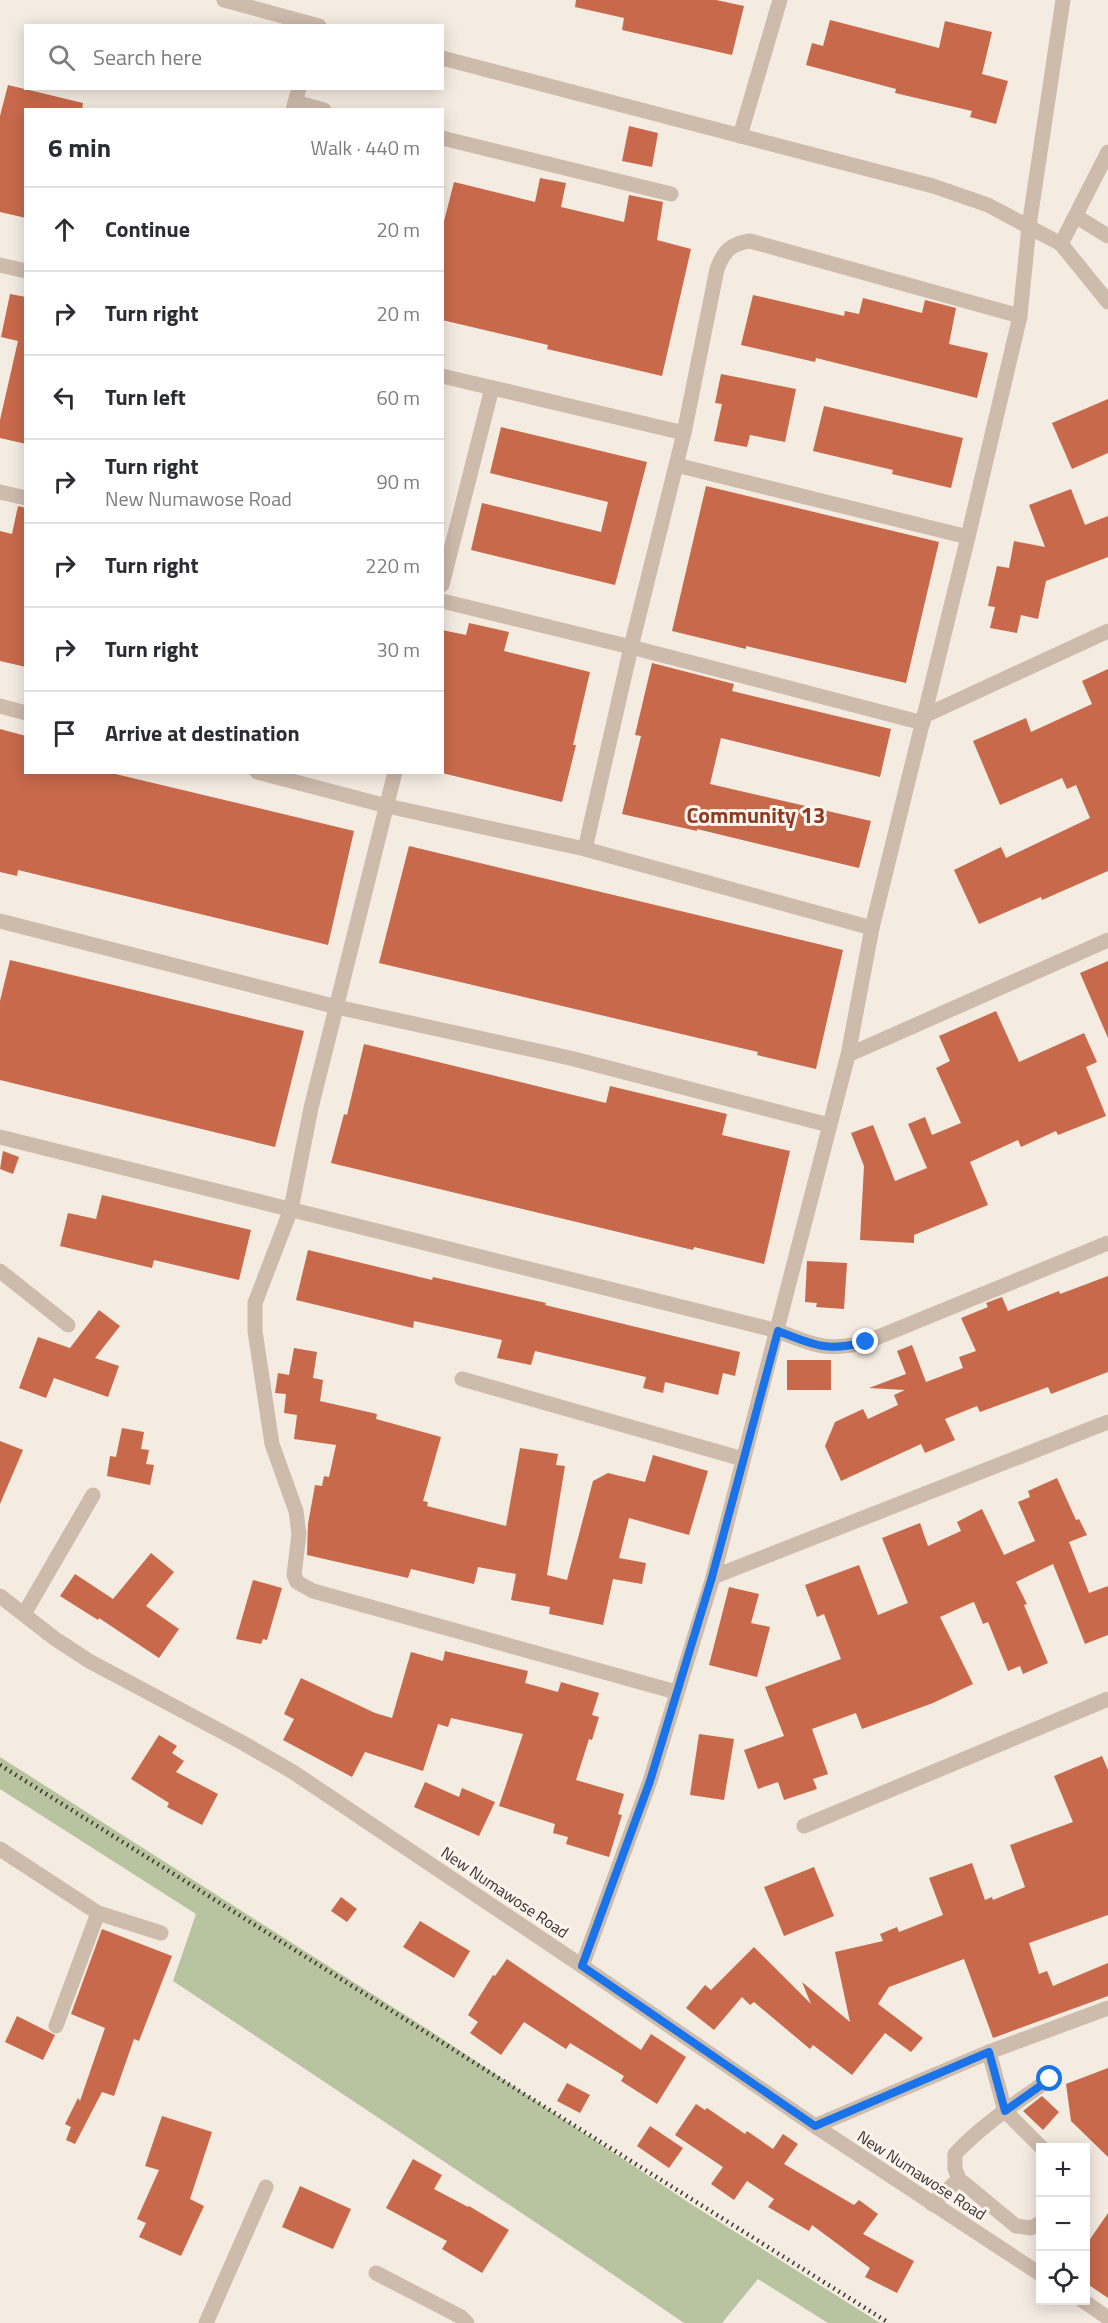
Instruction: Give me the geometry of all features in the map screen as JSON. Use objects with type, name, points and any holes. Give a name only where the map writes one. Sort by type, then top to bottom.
[{"type":"street","points":[[224,0],[312,24]]},
{"type":"street","points":[[740,136],[780,0]]},
{"type":"street","points":[[582,1966],[650,1781],[712,1577],[778,1331],[848,1055],[872,928],[1020,316],[1029,226],[1064,0]]},
{"type":"street","points":[[444,59],[933,186],[988,205],[1061,244],[1108,302]]},
{"type":"street","points":[[296,100],[318,108]]},
{"type":"street","points":[[444,138],[671,194]]},
{"type":"street","points":[[1061,244],[1077,217],[1108,152]]},
{"type":"street","points":[[1077,217],[1108,236]]},
{"type":"street","points":[[585,849],[631,647],[684,433],[717,269],[723,252],[736,243],[750,241],[1020,316]]},
{"type":"street","points":[[0,265],[24,271]]},
{"type":"street","points":[[444,376],[684,433]]},
{"type":"street","points":[[444,577],[492,388]]},
{"type":"street","points":[[676,465],[968,537]]},
{"type":"street","points":[[0,492],[24,498]]},
{"type":"street","points":[[444,601],[923,720],[1108,631]]},
{"type":"street","points":[[0,706],[24,712]]},
{"type":"street","points":[[266,774],[387,806],[585,849],[872,928]]},
{"type":"street","points":[[395,774],[311,1108],[291,1209],[255,1303],[255,1332],[273,1444],[296,1510],[299,1534],[293,1568],[297,1582],[313,1591],[676,1692]]},
{"type":"street","points":[[0,921],[337,1007],[570,1058],[829,1125]]},
{"type":"street","points":[[848,1055],[1108,940]]},
{"type":"street","points":[[0,1137],[778,1331],[818,1346],[845,1347],[866,1342],[1108,1243]]},
{"type":"street","points":[[0,1271],[68,1325]]},
{"type":"street","points":[[462,1379],[742,1459]]},
{"type":"street","points":[[712,1577],[1108,1422]]},
{"type":"street","points":[[24,1614],[93,1495]]},
{"type":"street","name":"New Numawose Road","points":[[0,1596],[54,1638],[89,1661],[293,1772],[815,2126],[1036,2271]]},
{"type":"street","points":[[804,1826],[1108,1699]]},
{"type":"street","points":[[0,1849],[98,1913],[161,1934]]},
{"type":"street","points":[[56,2026],[98,1913]]},
{"type":"street","points":[[815,2126],[989,2052],[1108,2008]]},
{"type":"street","points":[[989,2052],[1005,2111],[1037,2143]]},
{"type":"street","points":[[1036,2226],[1031,2228],[1017,2226],[959,2179],[955,2169],[955,2154],[967,2141],[1005,2111],[1050,2079]]},
{"type":"street","points":[[932,2204],[959,2179]]},
{"type":"street","points":[[206,2323],[266,2187]]},
{"type":"street","points":[[376,2273],[461,2317],[467,2323]]},
{"type":"street","points":[[1088,2305],[1108,2318]]},
{"type":"green space","points":[[0,1757],[432,2032],[691,2204],[880,2323],[828,2323],[758,2279],[722,2323],[684,2323],[173,1981],[196,1914],[0,1789]]},
{"type":"building","points":[[576,0],[716,0],[744,6],[732,55],[622,30],[624,18],[575,7]]},
{"type":"building","points":[[830,20],[939,48],[945,21],[992,32],[982,74],[1008,81],[996,124],[970,117],[972,111],[895,93],[896,89],[806,65],[812,43],[823,46]]},
{"type":"building","points":[[8,85],[83,103],[82,108],[24,108],[24,218],[0,212],[0,116]]},
{"type":"building","points":[[629,126],[658,133],[652,167],[622,161]]},
{"type":"building","points":[[540,178],[566,183],[561,207],[624,222],[629,195],[663,202],[657,240],[691,249],[662,376],[547,349],[548,345],[444,320],[444,221],[454,182],[535,202]]},
{"type":"building","points":[[10,294],[24,297],[24,444],[0,438],[0,420],[18,341],[1,337]]},
{"type":"building","points":[[753,295],[844,316],[845,311],[859,314],[863,298],[922,313],[925,300],[956,308],[949,344],[988,353],[977,398],[816,358],[815,362],[741,345]]},
{"type":"building","points":[[721,374],[796,389],[785,442],[750,435],[747,447],[714,441],[722,404],[715,403]]},
{"type":"building","points":[[1108,399],[1108,453],[1072,469],[1052,423]]},
{"type":"building","points":[[824,406],[963,438],[951,488],[892,474],[893,470],[813,451]]},
{"type":"building","points":[[501,427],[647,462],[615,585],[471,550],[482,503],[601,532],[608,502],[490,473]]},
{"type":"building","points":[[706,486],[939,542],[906,683],[672,631]]},
{"type":"building","points":[[1071,489],[1085,525],[1108,516],[1108,557],[1046,581],[1038,619],[1021,615],[1017,633],[990,628],[995,607],[988,606],[997,566],[1009,568],[1014,541],[1045,547],[1029,505]]},
{"type":"building","points":[[18,506],[24,508],[24,667],[0,661],[0,531],[12,534]]},
{"type":"building","points":[[469,623],[509,632],[504,651],[590,672],[562,802],[444,773],[444,630],[466,635]]},
{"type":"building","points":[[652,663],[734,684],[732,691],[891,729],[880,777],[721,738],[710,784],[871,821],[859,868],[697,829],[697,831],[622,814],[641,736],[635,735]]},
{"type":"building","points":[[1108,669],[1108,871],[979,924],[954,870],[1001,847],[1006,858],[1090,818],[1076,785],[1067,789],[1062,778],[1000,805],[973,741],[1026,718],[1031,732],[1092,704],[1082,681]]},
{"type":"building","points":[[0,729],[24,735],[24,774],[115,774],[354,831],[328,945],[18,870],[17,876],[0,872]]},
{"type":"building","points":[[409,846],[843,950],[816,1069],[757,1055],[758,1052],[379,963]]},
{"type":"building","points":[[10,960],[304,1031],[275,1147],[0,1080],[0,1001]]},
{"type":"building","points":[[1108,961],[1108,1038],[1080,973]]},
{"type":"building","points":[[996,1011],[1019,1062],[1084,1033],[1097,1062],[1086,1067],[1106,1116],[1058,1135],[1056,1131],[1021,1147],[1018,1140],[970,1162],[988,1205],[914,1235],[914,1243],[860,1240],[864,1166],[851,1133],[873,1125],[895,1181],[927,1168],[908,1124],[925,1117],[932,1135],[961,1123],[936,1068],[950,1061],[939,1036]]},
{"type":"building","points":[[364,1044],[606,1103],[610,1086],[727,1114],[722,1135],[790,1151],[764,1264],[694,1247],[693,1250],[331,1163],[344,1114],[347,1115]]},
{"type":"building","points":[[3,1151],[19,1157],[13,1174],[0,1169]]},
{"type":"building","points":[[102,1195],[251,1230],[239,1280],[154,1260],[152,1268],[60,1246],[68,1213],[96,1219]]},
{"type":"building","points":[[308,1250],[432,1280],[433,1277],[546,1303],[545,1305],[740,1352],[735,1376],[723,1373],[718,1395],[665,1382],[663,1393],[643,1388],[646,1377],[535,1351],[531,1365],[497,1358],[502,1340],[414,1321],[413,1328],[296,1300]]},
{"type":"building","points":[[807,1261],[847,1263],[844,1309],[816,1307],[817,1303],[805,1302]]},
{"type":"building","points":[[1108,1276],[1108,1372],[1051,1394],[1048,1387],[980,1412],[977,1406],[945,1419],[955,1440],[925,1453],[921,1444],[841,1481],[825,1446],[835,1422],[863,1409],[868,1419],[898,1405],[894,1395],[905,1390],[869,1388],[906,1374],[897,1351],[912,1345],[926,1382],[963,1368],[959,1357],[976,1351],[961,1318],[988,1307],[986,1303],[1002,1297],[1008,1311],[1059,1291],[1060,1294]]},
{"type":"building","points":[[99,1310],[120,1326],[95,1358],[119,1366],[108,1397],[54,1378],[46,1398],[19,1388],[38,1337],[70,1348]]},
{"type":"building","points":[[294,1348],[317,1352],[313,1378],[323,1380],[320,1401],[377,1414],[376,1419],[441,1437],[423,1501],[428,1502],[427,1506],[506,1526],[520,1448],[558,1454],[556,1465],[565,1466],[547,1575],[567,1580],[593,1481],[608,1473],[645,1482],[653,1455],[708,1471],[689,1535],[629,1518],[619,1558],[646,1563],[642,1584],[613,1579],[603,1625],[549,1614],[550,1607],[511,1600],[516,1574],[478,1567],[474,1584],[411,1569],[408,1578],[307,1555],[308,1524],[315,1485],[322,1486],[324,1476],[329,1477],[336,1445],[294,1439],[297,1415],[284,1413],[286,1394],[275,1393],[278,1373],[289,1375]]},
{"type":"building","points":[[787,1360],[831,1360],[831,1390],[787,1390]]},
{"type":"building","points":[[122,1428],[144,1432],[141,1449],[149,1450],[146,1464],[154,1465],[150,1485],[107,1476],[110,1456],[116,1457]]},
{"type":"building","points":[[0,1441],[23,1450],[0,1504]]},
{"type":"building","points":[[1057,1478],[1076,1520],[1079,1519],[1087,1535],[1069,1542],[1089,1593],[1108,1586],[1108,1635],[1085,1644],[1053,1564],[1016,1582],[1027,1604],[1024,1605],[1048,1663],[1023,1674],[1020,1666],[1008,1671],[988,1622],[983,1624],[974,1602],[971,1603],[940,1617],[973,1684],[933,1703],[862,1729],[856,1713],[812,1729],[828,1774],[813,1779],[817,1789],[784,1800],[778,1782],[758,1789],[744,1750],[784,1736],[765,1687],[841,1659],[824,1614],[817,1617],[805,1585],[859,1565],[878,1615],[908,1603],[882,1538],[920,1523],[928,1546],[961,1531],[957,1522],[982,1509],[1004,1555],[1035,1541],[1018,1502],[1030,1497],[1028,1491]]},
{"type":"building","points":[[151,1553],[174,1572],[146,1606],[179,1629],[159,1658],[99,1618],[98,1620],[60,1596],[75,1574],[113,1599]]},
{"type":"building","points":[[253,1580],[282,1588],[267,1640],[263,1639],[261,1644],[236,1639]]},
{"type":"building","points":[[729,1587],[759,1594],[751,1623],[770,1627],[757,1677],[709,1665]]},
{"type":"building","points":[[445,1651],[528,1671],[525,1683],[558,1692],[561,1682],[599,1693],[592,1715],[599,1717],[592,1740],[589,1739],[576,1780],[624,1794],[618,1814],[622,1815],[609,1857],[566,1844],[568,1837],[553,1833],[555,1824],[499,1806],[523,1734],[451,1718],[448,1727],[438,1724],[423,1771],[365,1752],[352,1777],[283,1740],[294,1719],[284,1714],[301,1678],[375,1713],[392,1718],[411,1652],[443,1661]]},
{"type":"building","points":[[699,1734],[734,1739],[724,1800],[690,1795]]},
{"type":"building","points":[[159,1735],[177,1746],[172,1753],[184,1761],[176,1772],[218,1794],[202,1825],[167,1807],[169,1803],[131,1779]]},
{"type":"building","points":[[1102,1756],[1108,1770],[1108,1915],[1029,1943],[1039,1974],[1047,1971],[1053,1986],[1108,1963],[1108,1996],[993,2038],[964,1959],[889,1987],[878,2004],[923,2038],[911,2052],[885,2033],[852,2075],[813,2045],[810,2049],[754,2002],[750,2005],[742,1997],[714,2030],[686,2008],[705,1985],[711,1990],[754,1947],[811,2004],[802,1982],[850,2022],[835,1952],[883,1941],[880,1934],[897,1927],[899,1932],[943,1915],[929,1878],[972,1863],[985,1900],[992,1897],[993,1900],[1025,1887],[1010,1845],[1073,1822],[1054,1776]]},
{"type":"building","points":[[425,1782],[459,1797],[462,1788],[495,1802],[479,1836],[414,1807]]},
{"type":"building","points":[[814,1867],[834,1916],[784,1936],[764,1887]]},
{"type":"building","points":[[341,1897],[357,1909],[347,1922],[331,1911]]},
{"type":"building","points":[[420,1921],[470,1951],[454,1978],[403,1947]]},
{"type":"building","points":[[102,1929],[172,1956],[139,2041],[134,2039],[114,2096],[102,2092],[75,2144],[66,2140],[71,2127],[65,2124],[78,2098],[80,2101],[105,2028],[71,2014]]},
{"type":"building","points":[[507,1959],[641,2050],[651,2034],[686,2057],[657,2104],[621,2081],[624,2076],[570,2043],[566,2049],[524,2022],[501,2055],[470,2033],[478,2022],[468,2015],[493,1975],[495,1976]]},
{"type":"building","points":[[17,2016],[55,2035],[43,2060],[5,2042]]},
{"type":"building","points":[[1108,2068],[1108,2157],[1071,2121],[1066,2084]]},
{"type":"building","points":[[567,2083],[590,2095],[580,2113],[557,2101]]},
{"type":"building","points":[[1042,2096],[1059,2112],[1043,2130],[1023,2111]]},
{"type":"building","points":[[696,2104],[705,2110],[707,2108],[745,2134],[747,2131],[773,2149],[783,2134],[798,2144],[784,2164],[854,2205],[859,2200],[878,2214],[863,2234],[914,2261],[897,2293],[865,2277],[870,2268],[812,2225],[809,2231],[768,2207],[774,2199],[747,2181],[734,2200],[711,2184],[723,2167],[675,2135]]},
{"type":"building","points":[[162,2116],[212,2132],[190,2199],[204,2206],[181,2256],[139,2237],[146,2223],[137,2219],[159,2170],[145,2166]]},
{"type":"building","points":[[650,2126],[683,2148],[669,2168],[637,2146]]},
{"type":"building","points":[[413,2159],[442,2175],[434,2189],[469,2206],[509,2230],[482,2273],[442,2249],[447,2241],[386,2208]]},
{"type":"building","points":[[300,2186],[351,2209],[333,2249],[282,2227]]},
{"type":"building","points":[[1108,2213],[1108,2298],[1090,2286],[1090,2239]]},
{"type":"railway","points":[[0,1765],[889,2323]]},
{"type":"district","name":"Community 13","points":[[756,815]]},
{"type":"route","points":[[866,1342],[845,1347],[818,1346],[778,1331],[712,1577],[650,1781],[582,1966],[815,2126],[989,2052],[1005,2111],[1050,2079]]}]
